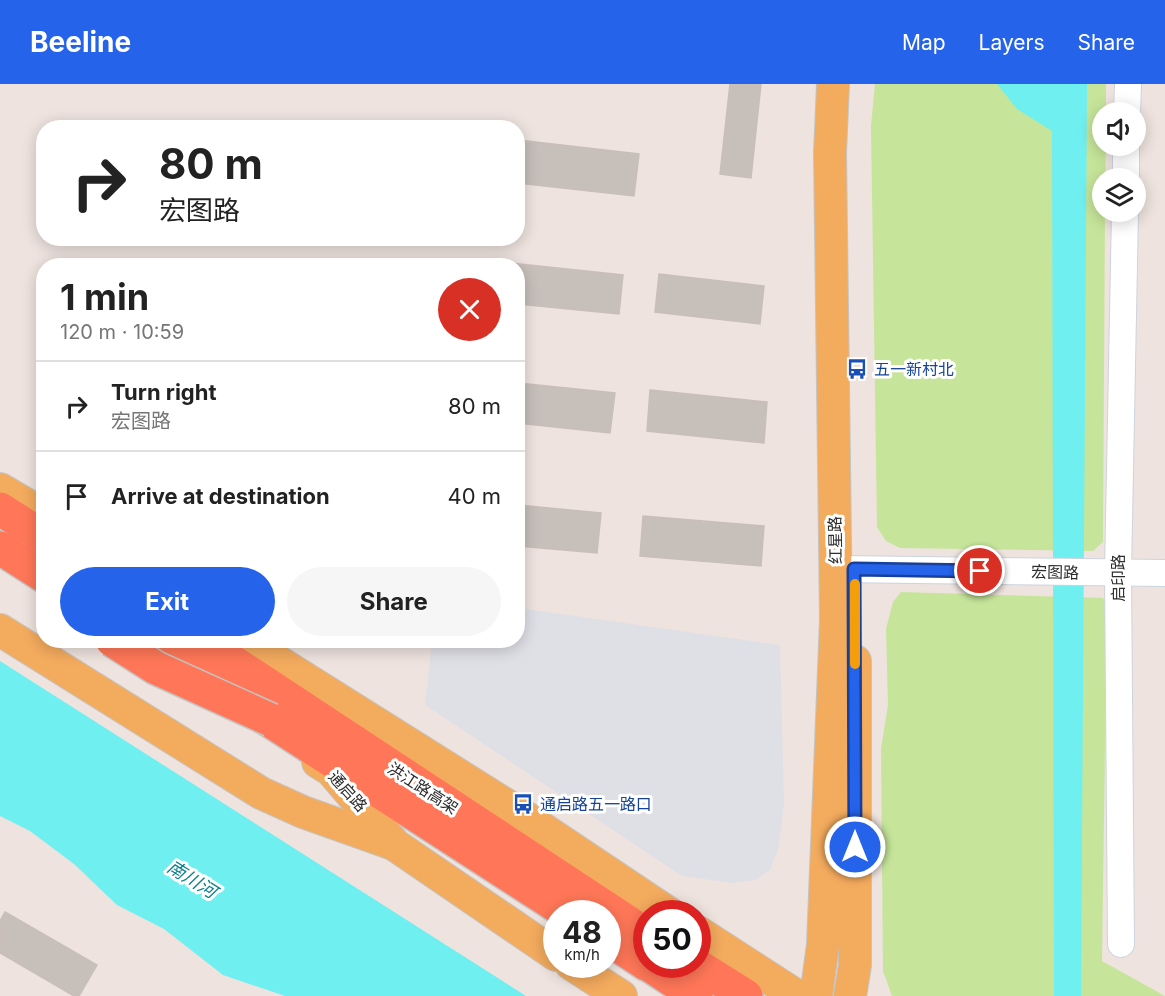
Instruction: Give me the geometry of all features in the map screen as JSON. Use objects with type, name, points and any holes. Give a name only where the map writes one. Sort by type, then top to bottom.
[{"type":"highway","points":[[0,509],[36,532]]},
{"type":"highway","points":[[0,548],[36,571]]},
{"type":"highway","points":[[0,569],[36,592]]},
{"type":"highway","points":[[125,648],[156,668],[271,720]]},
{"type":"highway","name":"洪江路高架","points":[[158,648],[547,900]]},
{"type":"highway","name":"洪江路高架","points":[[212,648],[633,925]]},
{"type":"highway","points":[[711,974],[746,996]]},
{"type":"highway","points":[[668,978],[696,996]]},
{"type":"main road","name":"红星路","points":[[833,84],[830,165],[845,569],[855,953],[850,996]]},
{"type":"main road","name":"红星路","points":[[816,996],[823,945],[845,569],[849,369],[848,169],[854,84]]},
{"type":"main road","points":[[0,489],[36,510]]},
{"type":"main road","points":[[0,558],[36,581]]},
{"type":"main road","points":[[0,630],[261,793],[395,845]]},
{"type":"main road","name":"通启路","points":[[140,648],[331,770],[395,845],[543,946]]},
{"type":"main road","points":[[257,648],[519,813],[649,900]]},
{"type":"main road","points":[[711,940],[796,996]]},
{"type":"main road","points":[[593,978],[621,996]]},
{"type":"street","points":[[1127,102],[1128,84]]},
{"type":"street","name":"启印路","points":[[1121,944],[1111,572],[1125,222]]},
{"type":"street","name":"宏图路","points":[[845,569],[1165,573]]},
{"type":"shaded area","points":[[525,609],[780,645],[784,804],[778,849],[770,870],[755,880],[733,883],[682,876],[425,705],[431,648],[525,648]]},
{"type":"green space","points":[[875,84],[1106,84],[1106,102],[1092,102],[1092,156],[1106,156],[1105,168],[1092,168],[1092,222],[1105,222],[1103,542],[1093,551],[900,548],[886,541],[877,527],[871,126]]},
{"type":"green space","points":[[901,592],[1103,598],[1107,605],[1102,961],[1165,996],[892,996],[883,971],[881,749],[888,705],[886,629],[893,602]]},
{"type":"water","points":[[997,84],[1087,84],[1081,996],[1054,996],[1052,131],[1017,109]]},
{"type":"water","name":"南川河","points":[[0,661],[526,996],[285,996],[223,975],[164,929],[117,905],[74,864],[30,831],[0,816]]},
{"type":"building","points":[[730,84],[761,84],[751,178],[720,174]]},
{"type":"building","points":[[525,141],[639,154],[634,196],[525,184]]},
{"type":"building","points":[[525,264],[623,275],[619,314],[525,305]]},
{"type":"building","points":[[659,274],[764,286],[760,324],[655,312]]},
{"type":"building","points":[[525,384],[615,393],[610,433],[525,424]]},
{"type":"building","points":[[650,390],[767,402],[764,443],[647,431]]},
{"type":"building","points":[[525,506],[601,513],[597,553],[525,547]]},
{"type":"building","points":[[643,516],[764,526],[761,566],[640,556]]},
{"type":"building","points":[[5,912],[97,965],[79,996],[74,996],[0,953],[0,921]]},
{"type":"slow traffic","points":[[855,584],[855,664]]},
{"type":"place","name":"五一新村北","points":[[857,369]]},
{"type":"place","name":"通启路五一路口","points":[[523,804]]},
{"type":"route","points":[[855,847],[854,569],[980,571]]}]
